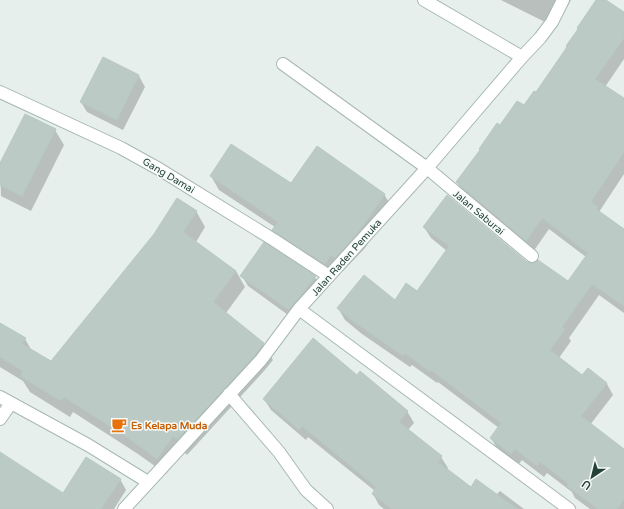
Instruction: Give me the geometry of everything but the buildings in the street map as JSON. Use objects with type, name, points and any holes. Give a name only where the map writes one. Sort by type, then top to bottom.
[{"type":"street","points":[[424,0],[522,57]]},
{"type":"street","name":"Jalan Raden Pemuka","points":[[124,509],[261,360],[299,309],[426,168],[540,38],[552,22],[563,0]]},
{"type":"street","name":"Jalan Saburai","points":[[283,64],[426,168],[532,256]]},
{"type":"street","name":"Gang Damai","points":[[0,92],[121,148],[159,168],[329,276]]},
{"type":"street","points":[[299,309],[569,509]]},
{"type":"street","points":[[229,394],[279,452],[306,490],[327,509]]},
{"type":"street","points":[[0,397],[88,445],[148,482]]},
{"type":"street","points":[[0,419],[11,403]]},
{"type":"place","name":"Es Kelapa Muda","points":[[119,425]]}]
